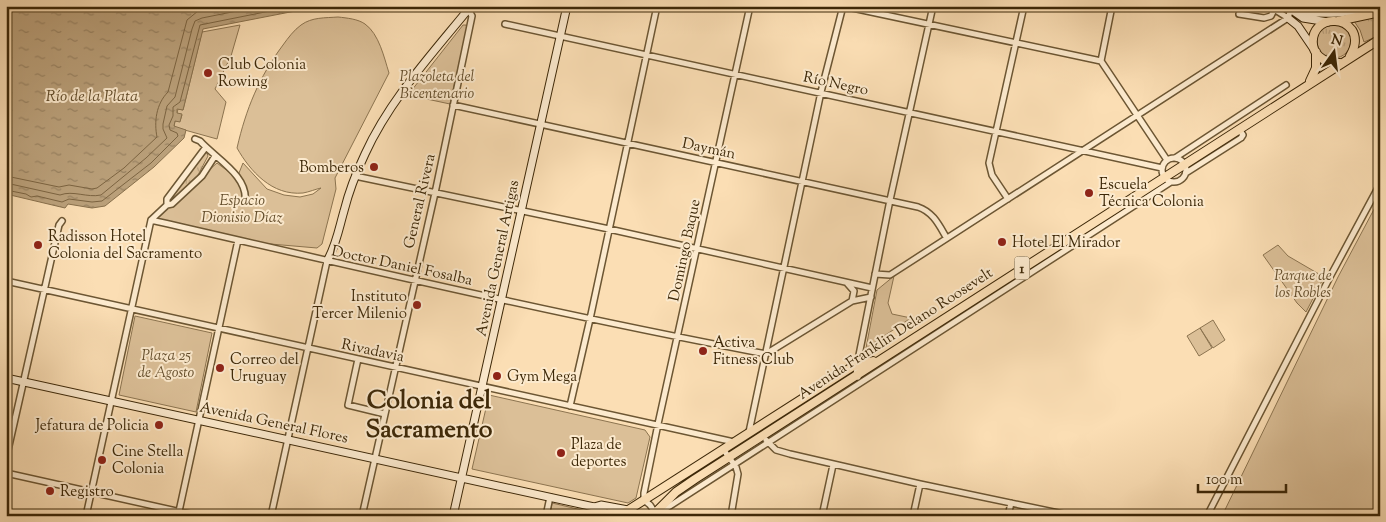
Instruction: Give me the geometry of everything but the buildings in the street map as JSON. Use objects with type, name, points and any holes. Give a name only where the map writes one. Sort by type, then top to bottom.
[{"type":"main road","points":[[1309,83],[1316,68],[1313,44],[1314,34],[1320,26],[1332,19],[1380,12]]},
{"type":"main road","points":[[1332,19],[1346,25],[1354,34],[1355,46],[1349,57]]},
{"type":"main road","name":"Avenida Franklin Delano Roosevelt","points":[[655,515],[676,492],[731,461],[880,359],[1220,140],[1241,132],[1262,113],[1380,39]]},
{"type":"main road","points":[[1315,51],[1324,60],[1340,63]]},
{"type":"main road","name":"1","points":[[855,366],[880,359]]},
{"type":"main road","name":"Avenida Franklin Delano Roosevelt","points":[[628,510],[855,366]]},
{"type":"main road","name":"1","points":[[620,516],[628,510]]},
{"type":"street","name":"Avenida General Artigas","points":[[454,516],[567,6]]},
{"type":"street","points":[[570,406],[657,6]]},
{"type":"street","name":"Domingo Baque","points":[[644,500],[658,424],[750,6]]},
{"type":"street","points":[[749,432],[821,92],[843,6],[1101,61],[1167,160]]},
{"type":"street","points":[[861,382],[856,375],[855,366],[933,6]]},
{"type":"street","points":[[1008,199],[992,175],[989,167],[1024,6]]},
{"type":"street","points":[[1101,61],[1112,6]]},
{"type":"street","points":[[1268,6],[1298,26],[1315,51]]},
{"type":"street","points":[[1332,19],[1333,6]]},
{"type":"street","points":[[271,516],[327,261],[334,250],[355,176],[371,142],[389,111],[406,86],[469,8]]},
{"type":"street","name":"General Rivera","points":[[362,516],[435,193],[472,16],[469,8]]},
{"type":"street","points":[[1288,8],[1288,18]]},
{"type":"street","points":[[1288,8],[1303,18],[1332,19],[1380,8]]},
{"type":"street","points":[[1239,14],[1264,18],[1271,16],[1274,10]]},
{"type":"street","points":[[875,274],[890,275],[946,237],[1288,18]]},
{"type":"street","name":"Río Negro","points":[[505,24],[1162,168]]},
{"type":"street","points":[[1171,182],[1163,177],[1162,168],[1167,160],[1175,158],[1284,86],[1288,92],[1295,92]]},
{"type":"street","points":[[1268,97],[1274,105]]},
{"type":"street","points":[[1257,104],[1262,113]]},
{"type":"street","name":"Daymán","points":[[453,105],[890,200],[927,211],[932,215],[946,237]]},
{"type":"street","points":[[1214,132],[1224,148]]},
{"type":"street","points":[[765,437],[861,382],[1171,182],[1180,180],[1186,173],[1242,138],[1241,132]]},
{"type":"street","points":[[195,138],[242,184],[245,189],[245,202]]},
{"type":"street","points":[[86,516],[151,220],[166,204],[167,199],[206,148]]},
{"type":"street","points":[[166,204],[172,204],[202,176],[215,156]]},
{"type":"street","points":[[1175,158],[1184,163],[1186,173]]},
{"type":"street","points":[[355,176],[697,248],[872,288]]},
{"type":"street","points":[[1207,516],[1380,184]]},
{"type":"street","points":[[1112,210],[1117,217]]},
{"type":"street","name":"Doctor Daniel Fosalba","points":[[151,220],[590,319],[766,354]]},
{"type":"street","points":[[6,460],[59,224],[62,221]]},
{"type":"street","points":[[1084,228],[1088,235]]},
{"type":"street","points":[[179,514],[238,240]]},
{"type":"street","name":"Rivadavia","points":[[6,281],[734,442]]},
{"type":"street","points":[[846,283],[854,291],[852,301]]},
{"type":"street","points":[[766,354],[852,301],[871,297]]},
{"type":"street","points":[[358,359],[348,405],[385,414]]},
{"type":"street","name":"Avenida General Flores","points":[[6,378],[462,477],[594,507],[597,510],[614,516]]},
{"type":"street","points":[[760,425],[765,437],[780,451],[833,465],[1073,516]]},
{"type":"street","points":[[723,448],[738,471],[731,516]]},
{"type":"street","points":[[822,516],[833,465]]},
{"type":"street","points":[[6,473],[179,514],[199,516]]},
{"type":"street","points":[[913,516],[920,484]]},
{"type":"street","points":[[546,516],[550,497]]},
{"type":"street","points":[[644,500],[650,504],[655,515]]},
{"type":"street","points":[[1008,516],[1011,503]]},
{"type":"street","name":"Avenida General Flores","points":[[594,507],[601,505],[628,510]]},
{"type":"green space","points":[[1380,15],[1380,35],[1364,42],[1360,30],[1354,21]]},
{"type":"green space","name":"Espacio Dionisio Díaz","points":[[338,17],[359,21],[370,28],[380,46],[389,73],[335,178],[336,189],[322,244],[317,248],[259,243],[155,218],[217,163],[237,178],[243,163],[267,189],[284,195],[300,197],[313,194],[321,188],[303,193],[292,193],[272,186],[255,173],[237,148],[245,120],[260,81],[287,40],[305,22],[319,18]]},
{"type":"green space","points":[[1334,24],[1341,25],[1346,29],[1350,34],[1350,48],[1346,53],[1341,57],[1334,58],[1327,57],[1322,53],[1318,48],[1317,41],[1318,34],[1322,29],[1327,25]]},
{"type":"green space","name":"Club Colonia Rowing","points":[[240,25],[231,56],[215,89],[226,102],[217,139],[174,127],[175,121],[180,121],[182,115],[177,113],[178,109],[183,110],[202,32]]},
{"type":"green space","name":"Plazoleta del Bicentenario","points":[[463,25],[466,25],[467,28],[450,104],[408,95]]},
{"type":"green space","points":[[205,153],[208,156],[198,175],[173,199],[171,198]]},
{"type":"green space","points":[[1380,198],[1380,516],[1222,516],[1338,277]]},
{"type":"green space","name":"Parque de los Robles","points":[[1278,245],[1288,256],[1324,277],[1306,312],[1297,303],[1263,255]]},
{"type":"green space","points":[[894,276],[888,303],[892,314],[911,318],[866,348],[877,290]]},
{"type":"green space","name":"Plaza 25 de Agosto","points":[[135,316],[212,333],[196,412],[119,395]]},
{"type":"green space","points":[[1213,320],[1225,340],[1213,348],[1200,328]]},
{"type":"green space","points":[[1200,328],[1212,348],[1199,356],[1187,336]]},
{"type":"green space","name":"Plaza de deportes","points":[[489,395],[645,430],[650,437],[636,498],[628,503],[472,469]]},
{"type":"green space","points":[[552,503],[603,515],[604,516],[550,516]]},
{"type":"water","name":"Río de la Plata","points":[[6,6],[321,6],[203,29],[183,110],[177,109],[177,113],[182,114],[180,122],[175,121],[174,126],[186,130],[184,138],[154,167],[105,206],[92,208],[68,204],[65,208],[6,194]]},
{"type":"place","name":"Club Colonia Rowing","points":[[208,73]]},
{"type":"place","name":"Bomberos","points":[[374,167]]},
{"type":"place","name":"Escuela Técnica Colonia","points":[[1089,193]]},
{"type":"place","name":"Hotel El Mirador","points":[[1002,242]]},
{"type":"place","name":"Radisson Hotel Colonia del Sacramento","points":[[38,245]]},
{"type":"place","name":"Instituto Tercer Milenio","points":[[417,305]]},
{"type":"place","name":"Activa Fitness Club","points":[[703,351]]},
{"type":"place","name":"Correo del Uruguay","points":[[220,368]]},
{"type":"place","name":"Gym Mega","points":[[497,376]]},
{"type":"place","name":"Jefatura de Policia","points":[[159,425]]},
{"type":"place","name":"Plaza de deportes","points":[[561,453]]},
{"type":"place","name":"Cine Stella Colonia","points":[[102,460]]},
{"type":"place","name":"Registro","points":[[50,491]]},
{"type":"district","name":"Colonia del Sacramento","points":[[429,414]]}]
